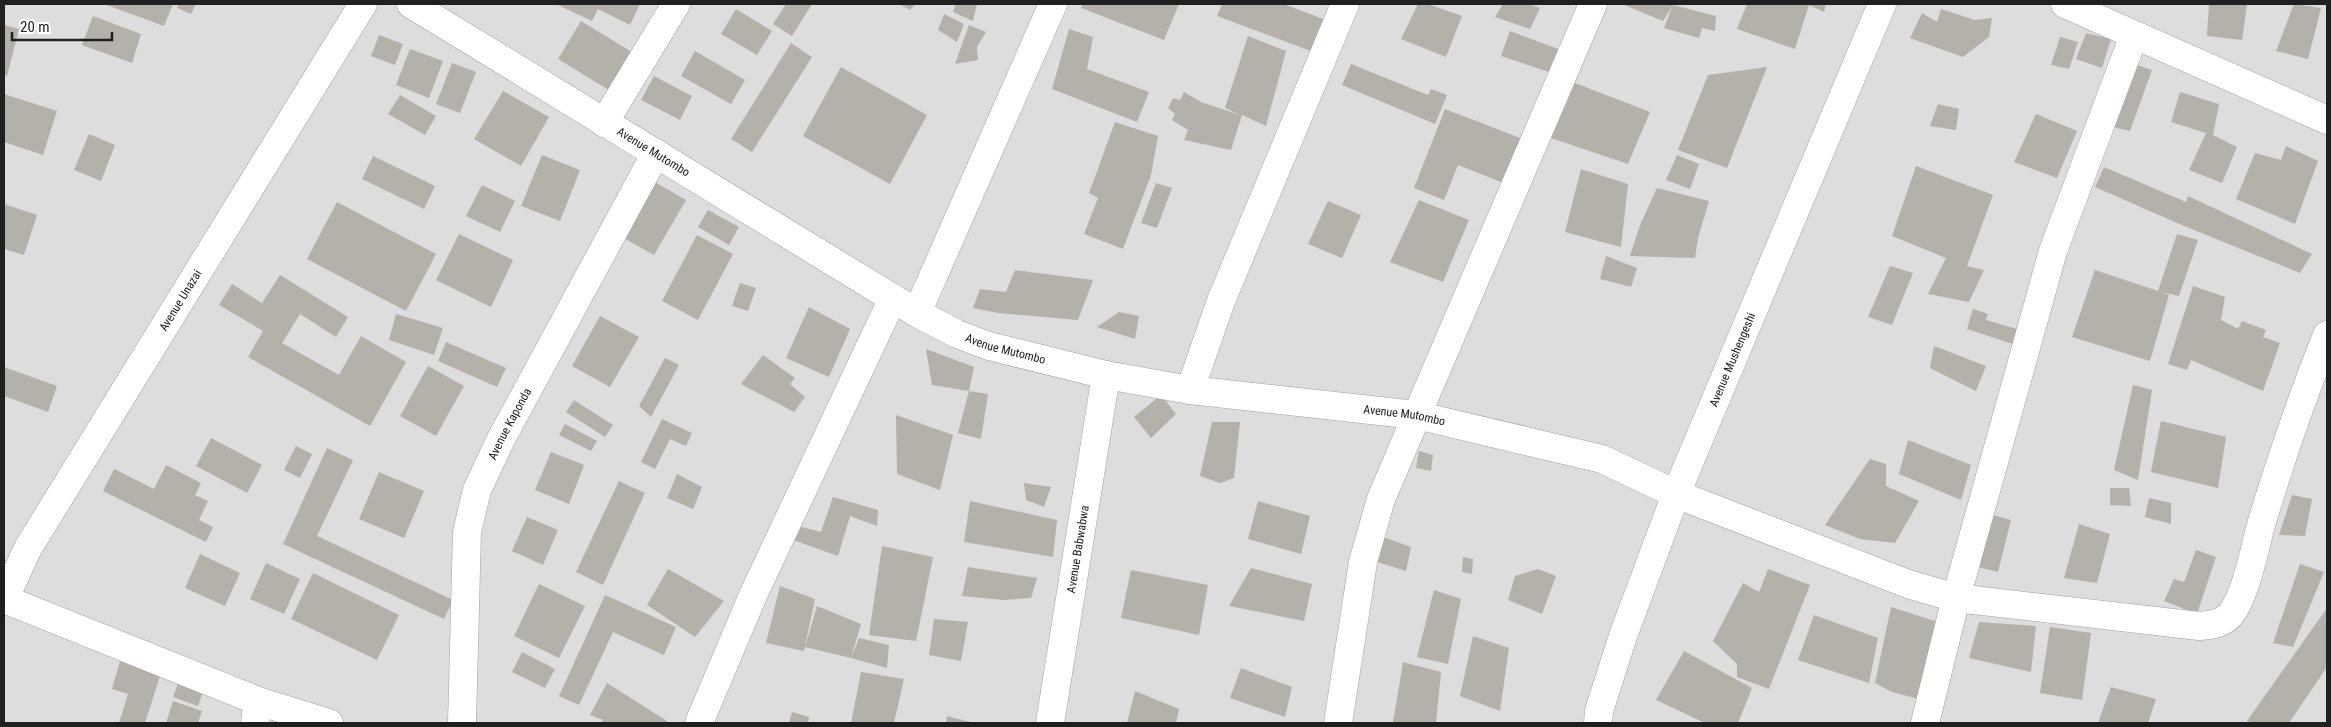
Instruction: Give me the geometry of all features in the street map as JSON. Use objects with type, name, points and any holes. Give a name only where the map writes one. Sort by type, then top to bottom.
[{"type":"street","name":"Avenue Unazai","points":[[4,600],[28,548],[364,4]]},
{"type":"street","name":"Avenue Mutombo","points":[[411,4],[917,313],[957,334],[989,346],[1106,375],[1190,390],[1416,415],[1602,459],[1676,494],[1908,584],[1956,598],[2199,626],[2217,624],[2230,615],[2240,600],[2304,392],[2327,335]]},
{"type":"street","points":[[604,122],[676,4]]},
{"type":"street","points":[[917,313],[1053,4]]},
{"type":"street","points":[[1190,390],[1225,292],[1346,4]]},
{"type":"street","points":[[1338,723],[1363,562],[1381,499],[1593,4]]},
{"type":"street","name":"Avenue Mushengeshi","points":[[1598,723],[1599,711],[1623,636],[1676,494],[1882,4]]},
{"type":"street","points":[[2065,4],[2327,120]]},
{"type":"street","points":[[1925,723],[1956,598],[2053,251],[2134,35]]},
{"type":"street","name":"Avenue Kaponda","points":[[462,723],[467,532],[477,490],[506,430],[656,153]]},
{"type":"street","points":[[699,723],[754,594],[893,298]]},
{"type":"street","name":"Avenue Babwabwa","points":[[1050,723],[1106,375]]},
{"type":"street","points":[[4,600],[256,712],[329,723]]},
{"type":"shaded area","points":[[4,4],[2327,4],[2327,723],[4,723]]},
{"type":"building","points":[[104,4],[173,4],[164,26]]},
{"type":"building","points":[[179,4],[196,4],[191,14],[177,8]]},
{"type":"building","points":[[556,4],[640,4],[630,25],[598,9],[592,21]]},
{"type":"building","points":[[786,4],[812,4],[792,36],[773,24]]},
{"type":"building","points":[[899,4],[915,4],[910,10]]},
{"type":"building","points":[[956,4],[977,4],[973,21],[953,12]]},
{"type":"building","points":[[1083,4],[1179,4],[1164,40],[1081,8]]},
{"type":"building","points":[[1222,4],[1284,4],[1328,21],[1316,53],[1217,16]]},
{"type":"building","points":[[1418,4],[1428,4],[1462,16],[1446,57],[1401,39]]},
{"type":"building","points":[[1503,4],[1528,4],[1540,8],[1530,29],[1495,17]]},
{"type":"building","points":[[1622,4],[1674,4],[1663,21]]},
{"type":"building","points":[[1747,4],[1826,4],[1824,12],[1809,5],[1795,49],[1737,29]]},
{"type":"building","points":[[2209,4],[2247,4],[2242,40],[2207,36]]},
{"type":"building","points":[[2294,4],[2321,8],[2308,59],[2276,51]]},
{"type":"building","points":[[1673,5],[1716,16],[1715,31],[1702,28],[1699,38],[1664,28]]},
{"type":"building","points":[[736,9],[772,31],[757,55],[721,34]]},
{"type":"building","points":[[1941,9],[1975,20],[1992,18],[1989,37],[1963,57],[1910,38],[1922,13],[1937,22]]},
{"type":"building","points":[[944,14],[964,24],[957,42],[938,30]]},
{"type":"building","points":[[93,16],[141,34],[132,63],[82,45]]},
{"type":"building","points":[[581,21],[635,54],[612,92],[558,59]]},
{"type":"building","points":[[4,25],[19,29],[7,76],[4,75]]},
{"type":"building","points":[[969,25],[986,32],[977,47],[978,60],[955,64]]},
{"type":"building","points":[[1069,29],[1093,37],[1087,69],[1149,92],[1137,122],[1052,89]]},
{"type":"building","points":[[1510,31],[1561,50],[1549,72],[1501,56]]},
{"type":"building","points":[[2086,33],[2111,39],[2102,68],[2076,59]]},
{"type":"building","points":[[379,35],[403,44],[395,65],[371,56]]},
{"type":"building","points":[[1248,36],[1286,51],[1266,126],[1242,115],[1231,150],[1184,140],[1188,130],[1172,120],[1175,114],[1168,108],[1173,98],[1180,100],[1184,92],[1201,102],[1240,115],[1225,108]]},
{"type":"building","points":[[2060,37],[2078,42],[2069,69],[2051,65]]},
{"type":"building","points":[[791,43],[812,57],[752,152],[731,139]]},
{"type":"building","points":[[410,49],[443,61],[429,98],[396,85]]},
{"type":"building","points":[[695,51],[745,80],[731,104],[681,76]]},
{"type":"building","points":[[452,63],[476,72],[460,113],[436,104]]},
{"type":"building","points":[[1351,64],[1428,95],[1431,89],[1447,95],[1435,124],[1342,85]]},
{"type":"building","points":[[2137,65],[2152,70],[2130,131],[2109,126]]},
{"type":"building","points":[[841,67],[927,115],[890,184],[803,136]]},
{"type":"building","points":[[1767,67],[1727,168],[1678,150],[1708,75]]},
{"type":"building","points":[[654,76],[692,96],[680,120],[641,100]]},
{"type":"building","points":[[1575,83],[1650,112],[1628,164],[1551,138]]},
{"type":"building","points":[[503,91],[549,117],[521,166],[474,139]]},
{"type":"building","points":[[2180,92],[2219,104],[2213,135],[2237,147],[2222,183],[2189,170],[2206,133],[2171,122]]},
{"type":"building","points":[[4,94],[57,111],[43,155],[4,142]]},
{"type":"building","points":[[400,95],[436,116],[425,135],[388,114]]},
{"type":"building","points":[[1938,104],[1959,109],[1956,130],[1930,126]]},
{"type":"building","points":[[1445,109],[1528,141],[1511,186],[1458,165],[1444,200],[1414,188]]},
{"type":"building","points":[[2036,114],[2077,131],[2057,178],[2014,162]]},
{"type":"building","points":[[1115,122],[1158,136],[1151,175],[1123,249],[1084,234],[1098,198],[1089,193]]},
{"type":"building","points":[[89,134],[115,145],[101,181],[74,170]]},
{"type":"building","points":[[2286,146],[2318,161],[2295,224],[2236,199],[2255,153],[2281,160]]},
{"type":"building","points":[[542,155],[580,170],[560,221],[521,206]]},
{"type":"building","points":[[1677,155],[1699,164],[1690,189],[1666,180]]},
{"type":"building","points":[[373,156],[435,186],[424,209],[362,179]]},
{"type":"building","points":[[1916,166],[1993,195],[1967,266],[1984,270],[1969,302],[1928,294],[1946,258],[1892,236]]},
{"type":"building","points":[[2104,167],[2186,202],[2188,196],[2312,254],[2300,273],[2177,223],[2095,187]]},
{"type":"building","points":[[1581,169],[1628,184],[1621,247],[1565,232]]},
{"type":"building","points":[[653,181],[686,200],[654,255],[622,237]]},
{"type":"building","points":[[1156,183],[1172,188],[1157,228],[1141,223]]},
{"type":"building","points":[[482,185],[515,201],[500,232],[466,216]]},
{"type":"building","points":[[1657,188],[1709,201],[1698,238],[1695,258],[1630,256],[1640,225]]},
{"type":"building","points":[[1419,200],[1469,220],[1443,282],[1390,262]]},
{"type":"building","points":[[1328,201],[1361,215],[1342,258],[1308,244]]},
{"type":"building","points":[[337,202],[436,254],[406,311],[307,259]]},
{"type":"building","points":[[4,204],[37,215],[24,255],[4,249]]},
{"type":"building","points":[[708,210],[739,227],[729,245],[698,227]]},
{"type":"building","points":[[459,234],[513,260],[491,307],[436,280]]},
{"type":"building","points":[[2177,234],[2198,240],[2179,296],[2161,292],[2169,295],[2150,361],[2072,337],[2095,270],[2158,291]]},
{"type":"building","points":[[697,235],[733,254],[698,320],[662,301]]},
{"type":"building","points":[[1606,256],[1637,268],[1631,287],[1600,279]]},
{"type":"building","points":[[1890,266],[1913,273],[1892,325],[1868,317]]},
{"type":"building","points":[[1015,270],[1093,280],[1078,320],[998,313],[973,308],[980,289],[1006,292]]},
{"type":"building","points":[[280,275],[348,317],[336,337],[300,314],[282,343],[339,375],[361,336],[406,362],[370,426],[248,357],[263,331],[219,305],[232,284],[262,303]]},
{"type":"building","points":[[740,283],[756,288],[748,311],[732,306]]},
{"type":"building","points":[[2193,286],[2225,297],[2221,320],[2238,329],[2242,321],[2266,330],[2263,337],[2280,343],[2263,391],[2191,360],[2187,370],[2168,364]]},
{"type":"building","points":[[809,307],[850,329],[829,377],[786,358]]},
{"type":"building","points":[[1973,309],[1988,314],[1986,320],[2017,329],[2013,344],[1967,329]]},
{"type":"building","points":[[1119,312],[1139,316],[1135,339],[1097,327]]},
{"type":"building","points":[[396,314],[443,328],[434,355],[389,340]]},
{"type":"building","points":[[600,316],[639,337],[610,387],[572,366]]},
{"type":"building","points":[[446,342],[506,368],[497,387],[438,361]]},
{"type":"building","points":[[1934,346],[1986,366],[1976,391],[1930,368]]},
{"type":"building","points":[[926,349],[974,367],[969,391],[932,385]]},
{"type":"building","points":[[763,355],[795,378],[790,384],[805,397],[794,412],[741,384]]},
{"type":"building","points":[[665,358],[679,365],[651,417],[639,406]]},
{"type":"building","points":[[428,366],[464,386],[436,436],[400,416]]},
{"type":"building","points":[[4,367],[57,386],[48,412],[4,396]]},
{"type":"building","points":[[2133,385],[2152,390],[2138,480],[2114,470]]},
{"type":"building","points":[[969,391],[988,394],[981,439],[958,433]]},
{"type":"building","points":[[1161,395],[1176,414],[1151,438],[1134,417]]},
{"type":"building","points":[[574,400],[613,425],[605,437],[566,412]]},
{"type":"building","points":[[896,415],[953,435],[940,490],[897,474]]},
{"type":"building","points":[[662,419],[692,433],[686,446],[670,439],[655,469],[641,462]]},
{"type":"building","points":[[2161,421],[2226,437],[2218,488],[2151,472]]},
{"type":"building","points":[[1212,422],[1240,422],[1234,478],[1220,483],[1200,476]]},
{"type":"building","points":[[565,424],[597,441],[591,451],[559,435]]},
{"type":"building","points":[[211,438],[262,465],[247,493],[196,466]]},
{"type":"building","points":[[1908,440],[1971,465],[1961,500],[1899,474]]},
{"type":"building","points":[[296,446],[312,454],[300,478],[284,470]]},
{"type":"building","points":[[327,448],[353,460],[317,536],[453,600],[444,619],[283,544]]},
{"type":"building","points":[[1419,451],[1433,455],[1431,471],[1416,468]]},
{"type":"building","points":[[551,452],[584,465],[569,504],[535,490]]},
{"type":"building","points":[[1870,459],[1886,464],[1886,486],[1919,501],[1895,543],[1860,539],[1825,525]]},
{"type":"building","points":[[166,465],[201,483],[195,495],[208,501],[199,520],[213,527],[206,542],[103,491],[114,469],[154,489]]},
{"type":"building","points":[[379,472],[424,491],[404,538],[359,519]]},
{"type":"building","points":[[677,474],[702,487],[693,509],[667,498]]},
{"type":"building","points":[[619,481],[645,493],[603,585],[576,572]]},
{"type":"building","points":[[1024,483],[1051,487],[1044,507],[1026,500]]},
{"type":"building","points":[[2110,488],[2129,488],[2131,506],[2110,505]]},
{"type":"building","points":[[2292,495],[2312,499],[2305,536],[2279,535]]},
{"type":"building","points":[[833,497],[878,510],[877,526],[850,516],[838,556],[793,540],[798,526],[821,532]]},
{"type":"building","points":[[2149,498],[2171,503],[2171,524],[2145,517]]},
{"type":"building","points":[[970,501],[1057,520],[1053,557],[964,542]]},
{"type":"building","points":[[1258,501],[1310,516],[1301,554],[1248,539]]},
{"type":"building","points":[[1993,515],[2011,520],[1998,572],[1978,567]]},
{"type":"building","points":[[527,517],[558,530],[543,565],[512,551]]},
{"type":"building","points":[[2079,524],[2110,534],[2097,583],[2064,578]]},
{"type":"building","points":[[1378,535],[1411,547],[1406,571],[1371,560]]},
{"type":"building","points":[[882,546],[933,557],[916,641],[869,635]]},
{"type":"building","points":[[2196,550],[2216,557],[2197,614],[2164,601],[2174,579],[2184,582]]},
{"type":"building","points":[[200,554],[240,573],[225,606],[185,588]]},
{"type":"building","points":[[1463,557],[1473,559],[1472,574],[1462,572]]},
{"type":"building","points":[[266,563],[300,579],[284,614],[250,599]]},
{"type":"building","points":[[2300,564],[2324,572],[2293,647],[2273,643]]},
{"type":"building","points":[[968,567],[1037,578],[1031,598],[1003,600],[962,596]]},
{"type":"building","points":[[1251,568],[1312,584],[1304,621],[1229,606]]},
{"type":"building","points":[[668,569],[724,601],[695,637],[647,605]]},
{"type":"building","points":[[1538,569],[1556,576],[1542,614],[1508,600],[1515,576]]},
{"type":"building","points":[[1768,569],[1810,585],[1769,689],[1737,677],[1737,664],[1713,641],[1743,583],[1759,592]]},
{"type":"building","points":[[1131,570],[1208,585],[1199,635],[1121,618]]},
{"type":"building","points":[[313,573],[399,615],[377,660],[291,619]]},
{"type":"building","points":[[539,584],[585,606],[559,658],[514,636]]},
{"type":"building","points":[[780,586],[815,599],[804,651],[766,643]]},
{"type":"building","points":[[1434,590],[1461,599],[1448,664],[1417,657]]},
{"type":"building","points":[[605,595],[676,627],[664,655],[613,632],[579,705],[559,696]]},
{"type":"building","points":[[817,606],[861,624],[851,658],[805,647]]},
{"type":"building","points":[[1891,607],[1938,622],[1919,699],[1892,692],[1875,683]]},
{"type":"building","points":[[2327,608],[2327,667],[2289,723],[2253,723],[2247,721]]},
{"type":"building","points":[[1814,615],[1878,638],[1869,683],[1798,660]]},
{"type":"building","points":[[934,619],[968,622],[961,661],[929,655]]},
{"type":"building","points":[[1979,622],[2036,626],[2031,672],[1969,658]]},
{"type":"building","points":[[2050,627],[2091,633],[2082,700],[2040,693]]},
{"type":"building","points":[[1473,636],[1509,648],[1500,711],[1460,696]]},
{"type":"building","points":[[859,638],[889,645],[887,668],[851,658]]},
{"type":"building","points":[[1684,651],[1752,688],[1738,723],[1705,723],[1656,700]]},
{"type":"building","points":[[522,652],[555,669],[545,688],[512,672]]},
{"type":"building","points":[[120,661],[161,673],[145,723],[119,723],[128,694],[112,689]]},
{"type":"building","points":[[1403,662],[1441,672],[1436,723],[1393,723]]},
{"type":"building","points":[[1241,668],[1292,687],[1285,717],[1230,698]]},
{"type":"building","points":[[861,672],[904,679],[894,723],[851,723]]},
{"type":"building","points":[[179,680],[204,689],[198,706],[173,697]]},
{"type":"building","points":[[607,683],[670,723],[601,723],[603,720],[590,715]]},
{"type":"building","points":[[2111,687],[2156,699],[2148,723],[2098,723]]},
{"type":"building","points":[[1135,691],[1179,709],[1176,723],[1127,723]]},
{"type":"building","points":[[173,701],[202,711],[198,723],[166,723]]},
{"type":"building","points":[[792,712],[809,717],[808,723],[789,723]]},
{"type":"building","points":[[947,716],[974,723],[946,723]]}]
